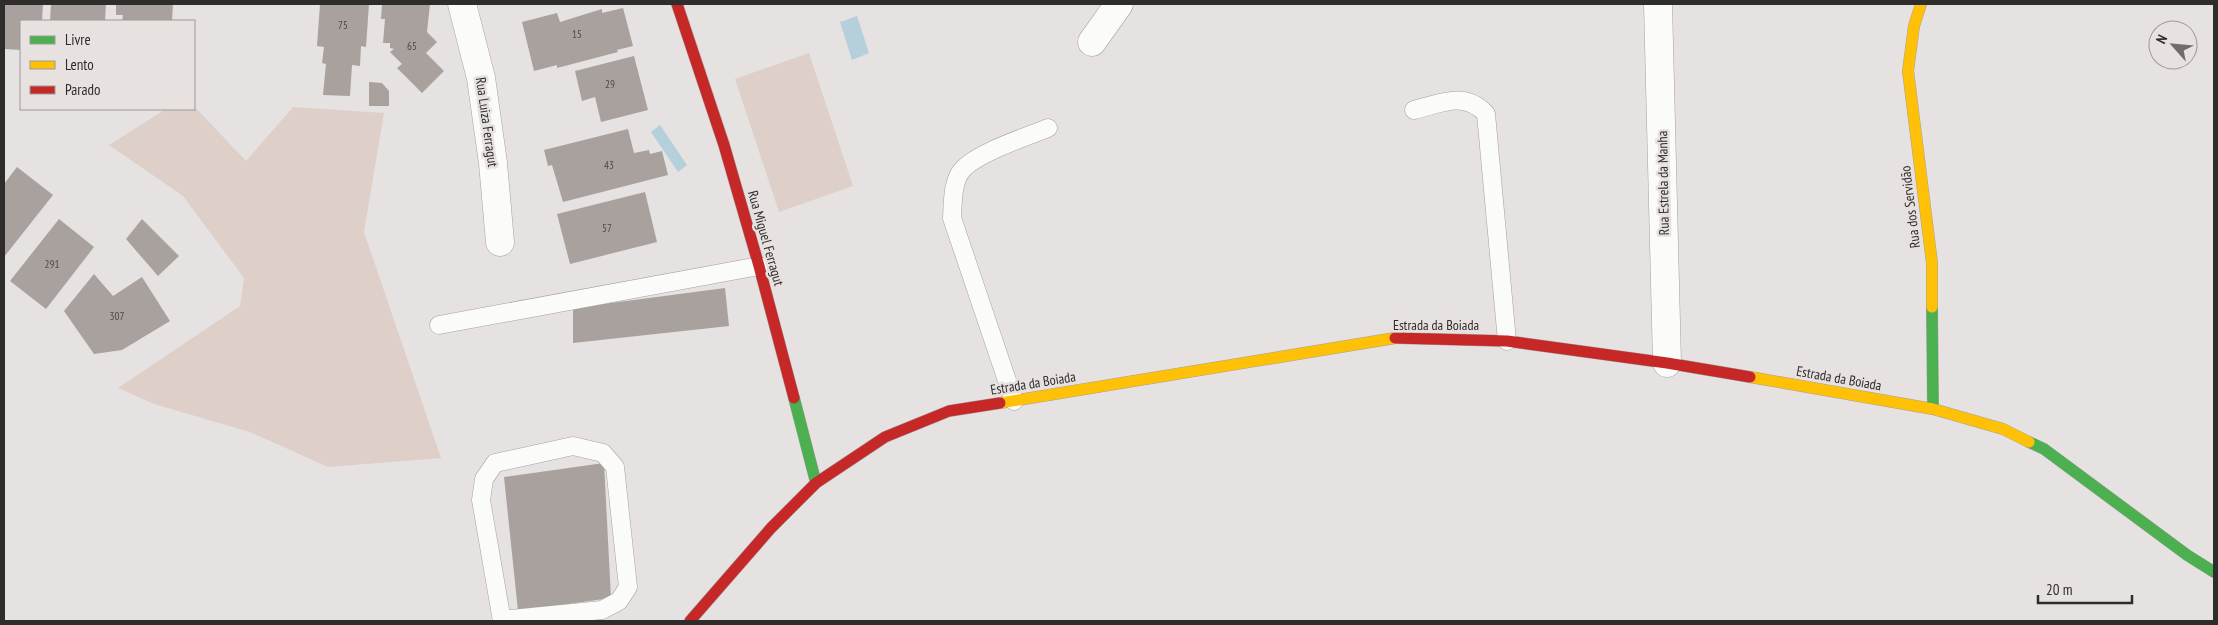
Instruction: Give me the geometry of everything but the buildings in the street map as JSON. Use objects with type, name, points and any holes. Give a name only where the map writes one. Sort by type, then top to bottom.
[{"type":"main road","name":"Rua Miguel Ferragut","points":[[676,4],[724,144],[759,266],[816,483]]},
{"type":"main road","name":"Rua dos Servidão","points":[[1921,4],[1914,26],[1908,71],[1932,263],[1933,409]]},
{"type":"main road","name":"Estrada da Boiada","points":[[690,621],[771,528],[816,483],[885,437],[949,411],[1402,337],[1507,341],[1667,363],[1933,409],[2003,429],[2044,449],[2187,555],[2214,572]]},
{"type":"street","name":"Rua Luiza Ferragut","points":[[462,4],[481,78],[493,163],[500,242]]},
{"type":"street","points":[[1092,42],[1119,4]]},
{"type":"street","name":"Rua Estrela da Manha","points":[[1658,4],[1667,363]]},
{"type":"lane","points":[[1414,110],[1461,99],[1477,104],[1486,114],[1507,341]]},
{"type":"lane","points":[[1014,401],[952,218],[954,189],[963,169],[981,156],[1048,128]]},
{"type":"lane","points":[[439,325],[759,266]]},
{"type":"lane","points":[[574,446],[603,453],[615,467],[628,587],[619,601],[602,610],[502,620],[481,500],[484,479],[496,464],[574,446]]},
{"type":"shaded area","points":[[809,53],[853,186],[779,212],[735,79]]},
{"type":"shaded area","points":[[195,107],[246,161],[293,107],[384,113],[364,232],[441,458],[328,467],[250,432],[154,404],[118,388],[240,306],[244,278],[183,196],[109,145],[164,110],[195,110]]},
{"type":"water","points":[[857,16],[869,53],[852,60],[840,22]]},
{"type":"water","points":[[660,125],[687,165],[678,172],[651,132]]},
{"type":"traffic: fast","points":[[1932,307],[1933,409]]},
{"type":"traffic: fast","points":[[794,398],[816,483]]},
{"type":"traffic: fast","points":[[2029,442],[2044,449],[2187,555],[2214,572]]},
{"type":"traffic: slow","points":[[1921,4],[1914,26],[1908,71],[1932,263],[1932,307]]},
{"type":"traffic: slow","points":[[1000,403],[1395,338]]},
{"type":"traffic: slow","points":[[1750,377],[1933,409],[2003,429],[2029,442]]},
{"type":"traffic: jam","points":[[677,4],[724,145],[794,398]]},
{"type":"traffic: jam","points":[[1395,338],[1507,341],[1667,363],[1750,377]]},
{"type":"traffic: jam","points":[[690,621],[771,528],[816,483],[885,437],[949,411],[1000,403]]}]
